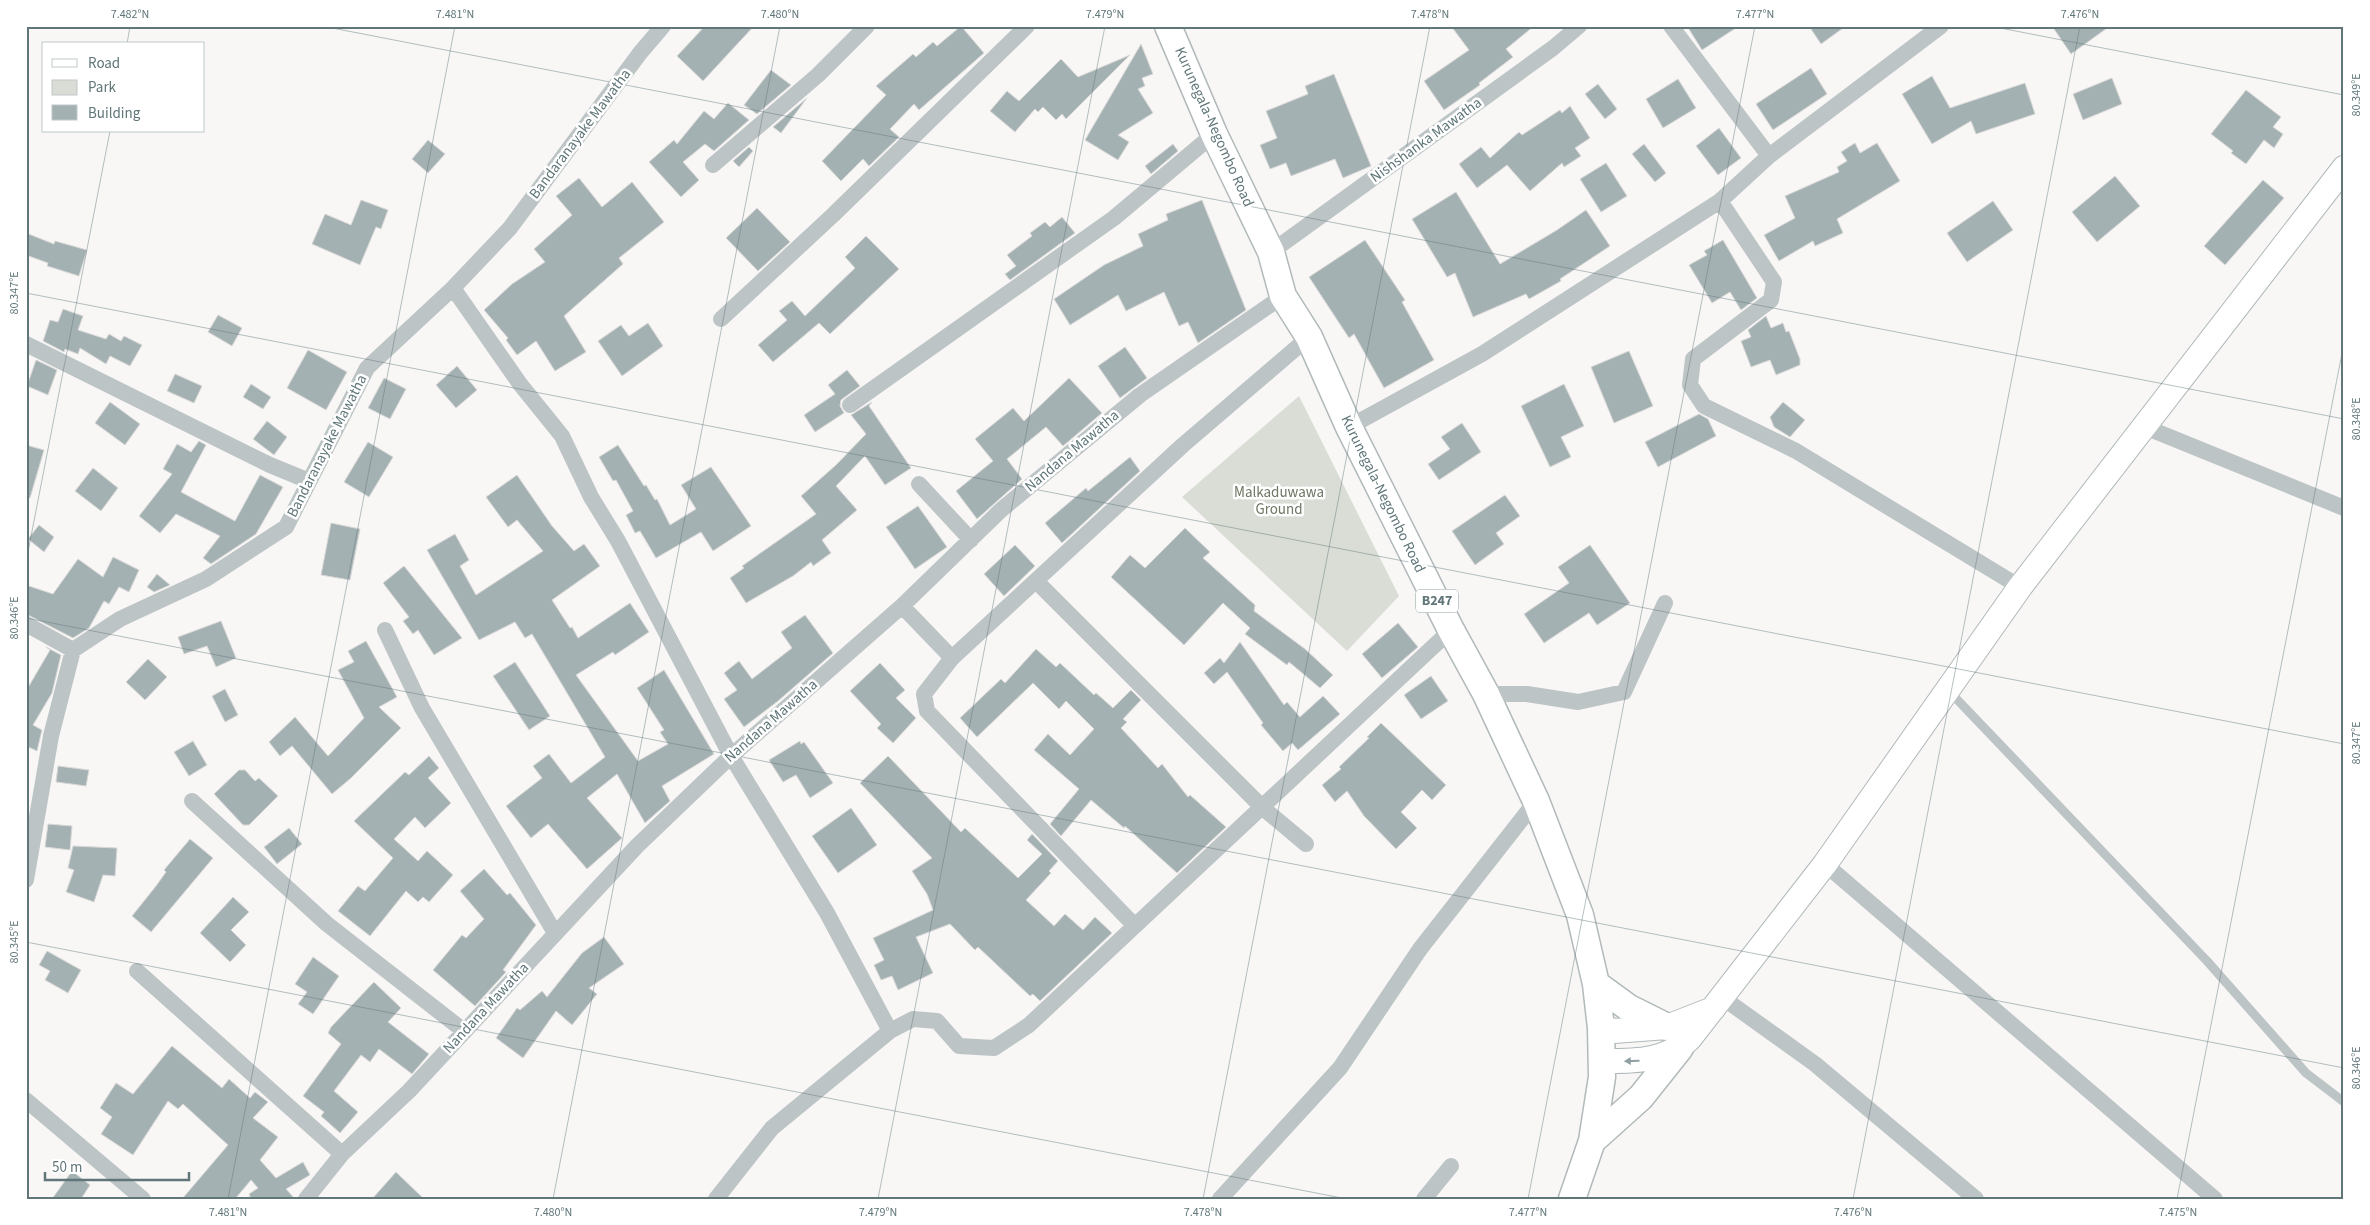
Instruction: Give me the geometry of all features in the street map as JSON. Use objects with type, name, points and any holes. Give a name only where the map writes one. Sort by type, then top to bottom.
[{"type":"main road","name":"Kurunegala-Negombo Road","points":[[1168,26],[1214,134],[1271,252],[1283,296],[1309,337],[1349,427],[1486,694],[1536,801],[1580,915],[1596,984],[1601,1028],[1602,1077],[1592,1141],[1572,1199]]},
{"type":"main road","points":[[1592,1141],[1641,1097],[1674,1037],[1596,984]]},
{"type":"street","name":"Bandaranayake Mawatha","points":[[72,650],[120,619],[206,579],[286,527],[367,368],[452,288],[510,228],[663,26]]},
{"type":"street","points":[[713,165],[818,75],[867,26]]},
{"type":"street","points":[[721,319],[833,215],[1027,26]]},
{"type":"street","name":"Nishshanka Mawatha","points":[[1271,252],[1553,48],[1578,26]]},
{"type":"street","points":[[1671,26],[1769,156]]},
{"type":"street","points":[[1349,427],[1482,354],[1720,201],[1769,156],[1942,26]]},
{"type":"street","points":[[850,405],[1114,218],[1214,134]]},
{"type":"street","points":[[1602,1061],[1647,1060],[1718,1004],[1825,864],[2020,587],[2344,168]]},
{"type":"street","points":[[1720,201],[1774,282],[1771,300],[1693,359],[1690,385],[1704,406],[1796,451],[2020,587]]},
{"type":"street","points":[[452,288],[520,384],[562,436],[591,497],[618,541],[731,756],[827,913],[890,1031]]},
{"type":"street","name":"Nandana Mawatha","points":[[306,1199],[342,1154],[409,1091],[637,846],[731,756],[902,606],[1001,510],[1140,395],[1283,296]]},
{"type":"street","points":[[1135,926],[927,711],[924,694],[952,658],[1184,446],[1309,337]]},
{"type":"street","points":[[26,344],[270,465],[309,481]]},
{"type":"street","points":[[2145,427],[2344,508]]},
{"type":"street","points":[[919,484],[971,540]]},
{"type":"street","points":[[1037,582],[1263,808],[1306,844]]},
{"type":"street","points":[[1486,694],[1527,694],[1578,702],[1624,692],[1666,603]]},
{"type":"street","points":[[902,606],[952,658]]},
{"type":"street","points":[[26,624],[72,650],[51,736],[26,880]]},
{"type":"street","points":[[386,630],[422,708],[555,933]]},
{"type":"street","points":[[716,1199],[772,1128],[890,1031],[913,1019],[937,1021],[960,1046],[994,1048],[1029,1025],[1452,630]]},
{"type":"street","points":[[26,794],[40,803]]},
{"type":"street","points":[[192,801],[327,924],[464,1031]]},
{"type":"street","points":[[1220,1199],[1340,1068],[1420,948],[1536,801]]},
{"type":"street","points":[[1825,864],[2214,1199]]},
{"type":"street","points":[[137,970],[342,1154]]},
{"type":"street","points":[[1718,1004],[1815,1064],[1976,1199]]},
{"type":"street","points":[[1601,1028],[1674,1037]]},
{"type":"street","points":[[26,1100],[143,1199]]},
{"type":"street","points":[[1424,1199],[1451,1166]]},
{"type":"lane","points":[[1948,690],[2207,961],[2306,1073],[2344,1102]]},
{"type":"green space","name":"Malkaduwawa Ground","points":[[1299,396],[1399,596],[1347,651],[1182,497]]},
{"type":"building","points":[[705,26],[754,26],[703,81],[677,56]]},
{"type":"building","points":[[961,26],[984,53],[919,110],[914,104],[890,129],[899,137],[869,166],[863,159],[841,181],[822,161],[886,95],[876,86],[913,54],[916,57],[933,42],[937,46]]},
{"type":"building","points":[[1451,26],[1534,26],[1506,49],[1513,57],[1479,83],[1480,85],[1444,110],[1424,81],[1469,50]]},
{"type":"building","points":[[1687,26],[1739,26],[1702,50]]},
{"type":"building","points":[[1809,26],[1846,26],[1821,44]]},
{"type":"building","points":[[2052,26],[2110,26],[2071,54]]},
{"type":"building","points":[[1141,44],[1153,74],[1142,78],[1145,86],[1138,89],[1153,113],[1118,135],[1129,142],[1118,160],[1085,140]]},
{"type":"building","points":[[1130,55],[1066,119],[1062,114],[1056,120],[1043,107],[1038,112],[1035,109],[1015,132],[990,111],[1007,91],[1019,101],[1061,59],[1078,77]]},
{"type":"building","points":[[1811,68],[1827,94],[1773,130],[1756,104]]},
{"type":"building","points":[[771,70],[791,85],[757,114],[744,105]]},
{"type":"building","points":[[1334,74],[1371,166],[1343,178],[1335,159],[1291,176],[1286,163],[1270,169],[1260,145],[1277,138],[1266,111],[1308,94],[1305,86]]},
{"type":"building","points":[[1932,76],[1950,108],[2025,83],[2035,114],[1976,134],[1971,121],[1932,144],[1902,94]]},
{"type":"building","points":[[2112,78],[2122,104],[2083,120],[2073,94]]},
{"type":"building","points":[[1678,79],[1696,108],[1663,128],[1646,99]]},
{"type":"building","points":[[1598,84],[1617,109],[1605,119],[1585,94]]},
{"type":"building","points":[[2246,90],[2281,117],[2273,127],[2283,134],[2274,148],[2264,140],[2246,164],[2211,134]]},
{"type":"building","points":[[807,98],[781,133],[773,127]]},
{"type":"building","points":[[728,103],[749,120],[714,151],[705,144],[683,162],[699,180],[681,197],[649,162],[674,140],[677,144],[704,111],[714,119]]},
{"type":"building","points":[[1570,106],[1590,138],[1575,148],[1581,156],[1564,167],[1562,163],[1530,191],[1507,165],[1477,188],[1459,164],[1481,147],[1490,158],[1519,132],[1522,135],[1560,110],[1562,113]]},
{"type":"building","points":[[1719,128],[1741,158],[1718,175],[1696,146]]},
{"type":"building","points":[[428,140],[445,154],[428,173],[412,159]]},
{"type":"building","points":[[1855,143],[1860,153],[1877,143],[1900,181],[1837,219],[1843,233],[1815,246],[1813,241],[1779,261],[1764,235],[1795,218],[1785,196],[1839,172],[1837,167],[1847,161],[1841,152]]},
{"type":"building","points":[[1173,144],[1178,151],[1151,174],[1145,166]]},
{"type":"building","points":[[1644,144],[1666,173],[1655,182],[1632,154]]},
{"type":"building","points":[[749,147],[753,151],[739,167],[733,161]]},
{"type":"building","points":[[1606,163],[1627,196],[1601,212],[1580,179]]},
{"type":"building","points":[[2115,176],[2140,206],[2097,242],[2072,212]]},
{"type":"building","points":[[579,178],[602,207],[632,182],[664,222],[619,258],[623,264],[564,316],[586,352],[555,371],[536,341],[517,355],[506,340],[508,338],[484,310],[512,284],[545,262],[534,249],[572,215],[556,196]]},
{"type":"building","points":[[2263,180],[2284,198],[2225,265],[2204,246]]},
{"type":"building","points":[[1456,192],[1500,264],[1557,230],[1586,210],[1610,246],[1560,279],[1561,281],[1529,299],[1526,294],[1473,317],[1455,273],[1447,277],[1412,219]]},
{"type":"building","points":[[361,200],[388,210],[381,229],[376,227],[360,265],[312,244],[325,214],[351,225]]},
{"type":"building","points":[[1202,200],[1246,310],[1198,343],[1188,322],[1179,326],[1164,292],[1126,311],[1118,295],[1070,325],[1054,299],[1104,265],[1143,246],[1138,234],[1168,220],[1166,214]]},
{"type":"building","points":[[1993,201],[2013,230],[1967,262],[1947,233]]},
{"type":"building","points":[[757,208],[790,242],[758,271],[726,238]]},
{"type":"building","points":[[1062,217],[1075,233],[1010,280],[1005,274],[1016,266],[1007,255],[1032,236],[1030,233],[1045,222],[1050,227]]},
{"type":"building","points":[[26,233],[54,244],[55,241],[87,250],[79,276],[47,266],[48,263],[26,255]]},
{"type":"building","points":[[866,236],[899,269],[830,334],[819,323],[773,362],[758,345],[787,320],[779,311],[792,301],[805,316],[855,268],[845,257]]},
{"type":"building","points":[[1365,240],[1405,300],[1402,302],[1434,360],[1384,388],[1354,334],[1349,338],[1309,277]]},
{"type":"building","points":[[1723,240],[1757,298],[1741,310],[1730,292],[1712,303],[1689,265],[1707,255],[1704,251]]},
{"type":"building","points":[[63,309],[83,316],[78,330],[106,339],[109,334],[121,341],[124,336],[142,345],[130,366],[110,356],[106,364],[80,348],[78,354],[65,349],[64,352],[43,341],[50,320],[58,322]]},
{"type":"building","points":[[218,315],[242,328],[232,346],[208,332]]},
{"type":"building","points":[[1766,316],[1771,328],[1783,323],[1786,332],[1789,331],[1800,359],[1800,365],[1776,375],[1770,360],[1751,367],[1741,341],[1751,337],[1748,330]]},
{"type":"building","points":[[648,323],[663,346],[622,376],[598,341],[621,325],[629,336]]},
{"type":"building","points":[[1125,347],[1147,378],[1120,398],[1098,366]]},
{"type":"building","points":[[308,350],[347,372],[326,410],[287,388]]},
{"type":"building","points":[[1629,351],[1653,406],[1614,423],[1591,367]]},
{"type":"building","points":[[36,360],[57,370],[48,395],[27,386]]},
{"type":"building","points":[[457,366],[477,390],[456,408],[436,385]]},
{"type":"building","points":[[847,370],[860,386],[841,400],[840,406],[844,413],[815,432],[804,415],[835,394],[828,385]]},
{"type":"building","points":[[175,374],[202,386],[194,403],[167,391]]},
{"type":"building","points":[[384,378],[406,389],[390,419],[368,408]]},
{"type":"building","points":[[1069,378],[1102,413],[1063,446],[1046,427],[1007,459],[1022,479],[977,519],[956,491],[993,461],[975,439],[1013,408],[1024,421]]},
{"type":"building","points":[[251,384],[271,397],[263,409],[243,397]]},
{"type":"building","points":[[1564,384],[1584,426],[1561,437],[1571,457],[1550,467],[1521,406]]},
{"type":"building","points":[[110,402],[140,424],[125,445],[95,423]]},
{"type":"building","points":[[872,402],[869,406],[911,468],[885,485],[865,456],[836,486],[857,510],[822,540],[831,553],[813,566],[811,562],[793,576],[746,603],[730,578],[744,568],[742,566],[816,514],[801,496],[836,465],[866,434],[851,415]]},
{"type":"building","points":[[1783,402],[1805,420],[1790,437],[1774,427],[1770,417]]},
{"type":"building","points":[[1699,414],[1708,419],[1716,436],[1658,467],[1645,442]]},
{"type":"building","points":[[267,421],[287,437],[274,455],[253,439]]},
{"type":"building","points":[[1462,423],[1481,452],[1439,480],[1428,464],[1450,449],[1441,437]]},
{"type":"building","points":[[199,441],[206,445],[181,492],[235,521],[260,475],[283,487],[256,534],[211,564],[203,558],[220,536],[176,514],[160,533],[139,516],[172,474],[163,469],[177,444],[191,452]]},
{"type":"building","points":[[368,442],[393,457],[369,497],[344,482]]},
{"type":"building","points":[[26,445],[44,450],[30,498],[26,497]]},
{"type":"building","points":[[618,445],[644,486],[646,485],[655,500],[657,499],[670,525],[696,509],[681,485],[711,467],[751,526],[713,551],[701,532],[656,558],[640,531],[635,533],[626,515],[633,511],[616,480],[613,481],[599,457]]},
{"type":"building","points":[[1130,457],[1140,471],[1062,543],[1045,523],[1086,488],[1088,491]]},
{"type":"building","points":[[93,468],[118,488],[101,511],[75,491]]},
{"type":"building","points":[[517,475],[552,526],[574,551],[584,544],[600,566],[552,600],[578,638],[630,603],[649,632],[615,655],[613,652],[576,675],[638,761],[668,744],[660,732],[664,730],[637,688],[664,670],[714,754],[662,786],[670,801],[645,823],[617,774],[587,798],[622,838],[587,869],[548,824],[531,838],[506,806],[542,778],[533,766],[549,754],[571,783],[605,757],[532,634],[525,638],[515,622],[479,640],[427,550],[455,534],[469,560],[460,566],[476,595],[543,551],[517,520],[508,527],[486,497]]},
{"type":"building","points":[[1505,495],[1520,516],[1496,533],[1504,544],[1475,565],[1452,531]]},
{"type":"building","points":[[918,506],[947,547],[915,569],[886,527]]},
{"type":"building","points":[[331,523],[360,529],[350,580],[321,575]]},
{"type":"building","points":[[39,525],[54,537],[44,552],[28,539]]},
{"type":"building","points":[[1185,528],[1210,552],[1203,558],[1255,605],[1254,611],[1305,649],[1333,675],[1320,688],[1289,662],[1287,665],[1245,634],[1250,628],[1223,603],[1184,645],[1111,577],[1130,555],[1145,568]]},
{"type":"building","points":[[1015,545],[1035,566],[1004,596],[984,574]]},
{"type":"building","points":[[1590,545],[1630,603],[1597,625],[1589,613],[1544,643],[1524,614],[1569,583],[1558,567]]},
{"type":"building","points":[[113,557],[139,570],[129,592],[119,587],[109,604],[104,601],[89,628],[73,638],[26,614],[26,585],[53,594],[78,559],[103,577]]},
{"type":"building","points":[[404,566],[462,638],[434,655],[418,630],[413,634],[403,621],[409,617],[383,583]]},
{"type":"building","points":[[157,574],[170,585],[154,592],[147,587]]},
{"type":"building","points":[[805,615],[833,653],[778,701],[744,727],[724,699],[737,690],[724,673],[739,661],[752,679],[792,648],[781,632]]},
{"type":"building","points":[[221,621],[236,658],[216,667],[207,646],[184,654],[178,637]]},
{"type":"building","points":[[1398,623],[1418,647],[1382,678],[1362,654]]},
{"type":"building","points":[[366,641],[397,697],[379,707],[401,728],[351,778],[332,794],[292,746],[280,756],[269,742],[295,717],[328,756],[364,718],[338,670],[354,662],[348,651]]},
{"type":"building","points":[[1240,642],[1284,705],[1287,702],[1300,717],[1323,696],[1340,714],[1298,750],[1292,743],[1283,751],[1261,725],[1263,723],[1227,672],[1214,684],[1204,673],[1220,658],[1224,663]]},
{"type":"building","points":[[46,647],[61,655],[52,693],[33,725],[42,730],[37,751],[26,746],[26,691],[50,650]]},
{"type":"building","points":[[1036,649],[1056,667],[1060,663],[1094,695],[1096,693],[1113,708],[1131,690],[1141,700],[1123,719],[1127,722],[1121,728],[1158,768],[1162,764],[1188,797],[1190,795],[1226,827],[1177,873],[1125,826],[1124,828],[1091,800],[1061,836],[1050,824],[1079,789],[1034,750],[1048,734],[1070,755],[1094,729],[1066,701],[1059,709],[1033,683],[977,737],[960,718],[1001,679],[1005,683]]},
{"type":"building","points":[[148,659],[167,677],[145,700],[126,682]]},
{"type":"building","points":[[515,662],[550,716],[529,730],[493,676]]},
{"type":"building","points":[[880,663],[905,690],[896,698],[916,718],[893,743],[877,728],[881,724],[850,691]]},
{"type":"building","points":[[1431,676],[1448,701],[1421,719],[1404,695]]},
{"type":"building","points":[[225,689],[238,715],[225,722],[212,696]]},
{"type":"building","points":[[1381,723],[1446,785],[1432,800],[1422,790],[1401,812],[1417,828],[1396,849],[1364,816],[1347,791],[1335,802],[1322,785],[1341,769],[1339,767],[1369,738],[1367,737]]},
{"type":"building","points":[[193,741],[207,765],[189,776],[174,752]]},
{"type":"building","points":[[800,741],[801,744],[804,742],[833,783],[810,798],[796,775],[783,782],[769,760]]},
{"type":"building","points":[[429,756],[439,768],[428,778],[451,803],[425,828],[415,817],[394,839],[418,861],[427,851],[453,875],[429,902],[423,897],[418,902],[406,891],[370,936],[338,911],[358,886],[365,891],[393,858],[354,821],[405,772],[409,775]]},
{"type":"building","points":[[888,756],[961,832],[965,828],[1018,878],[1042,854],[1027,840],[1032,834],[1058,861],[1049,871],[1051,873],[1026,900],[1054,926],[1065,914],[1083,930],[1095,917],[1112,933],[1040,1001],[1033,994],[1030,996],[978,947],[975,950],[950,924],[916,937],[933,973],[898,990],[892,976],[881,980],[874,965],[884,960],[873,938],[933,910],[927,894],[912,871],[932,858],[860,783]]},
{"type":"building","points":[[58,766],[89,770],[86,786],[56,782]]},
{"type":"building","points":[[239,770],[245,770],[255,781],[259,778],[278,796],[249,825],[243,825],[214,794]]},
{"type":"building","points":[[851,808],[877,845],[838,873],[812,836]]},
{"type":"building","points":[[48,824],[72,826],[70,850],[45,847]]},
{"type":"building","points":[[289,828],[302,844],[277,864],[264,847]]},
{"type":"building","points":[[190,839],[213,858],[151,932],[132,916],[166,872],[164,870]]},
{"type":"building","points":[[73,846],[117,848],[115,876],[103,875],[94,902],[66,892],[74,870],[68,868]]},
{"type":"building","points":[[484,869],[507,895],[510,893],[536,925],[503,970],[506,972],[475,1006],[433,970],[462,935],[466,938],[484,919],[460,891]]},
{"type":"building","points":[[233,897],[249,912],[231,930],[246,945],[230,962],[200,933]]},
{"type":"building","points":[[604,937],[624,964],[589,988],[597,994],[572,1025],[556,1011],[523,1058],[496,1038],[517,1008],[520,1010],[542,991],[547,997],[582,953]]},
{"type":"building","points":[[47,951],[81,970],[68,993],[45,980],[50,971],[39,965]]},
{"type":"building","points":[[313,957],[339,976],[313,1014],[298,1004],[307,992],[295,984]]},
{"type":"building","points":[[374,982],[401,1008],[388,1022],[429,1054],[412,1074],[379,1049],[370,1062],[361,1055],[334,1091],[358,1112],[340,1133],[321,1116],[324,1112],[303,1096],[341,1044],[328,1033],[331,1027]]},
{"type":"building","points":[[172,1046],[222,1088],[229,1079],[250,1098],[255,1092],[268,1102],[253,1118],[278,1137],[260,1160],[276,1178],[303,1162],[310,1175],[286,1189],[295,1199],[251,1199],[249,1194],[258,1188],[251,1180],[235,1199],[182,1199],[228,1145],[183,1104],[178,1109],[168,1101],[133,1155],[101,1134],[112,1117],[100,1108],[116,1083],[133,1094]]},
{"type":"building","points":[[72,1171],[90,1185],[81,1199],[52,1199]]},
{"type":"building","points":[[396,1172],[424,1199],[372,1199]]}]
